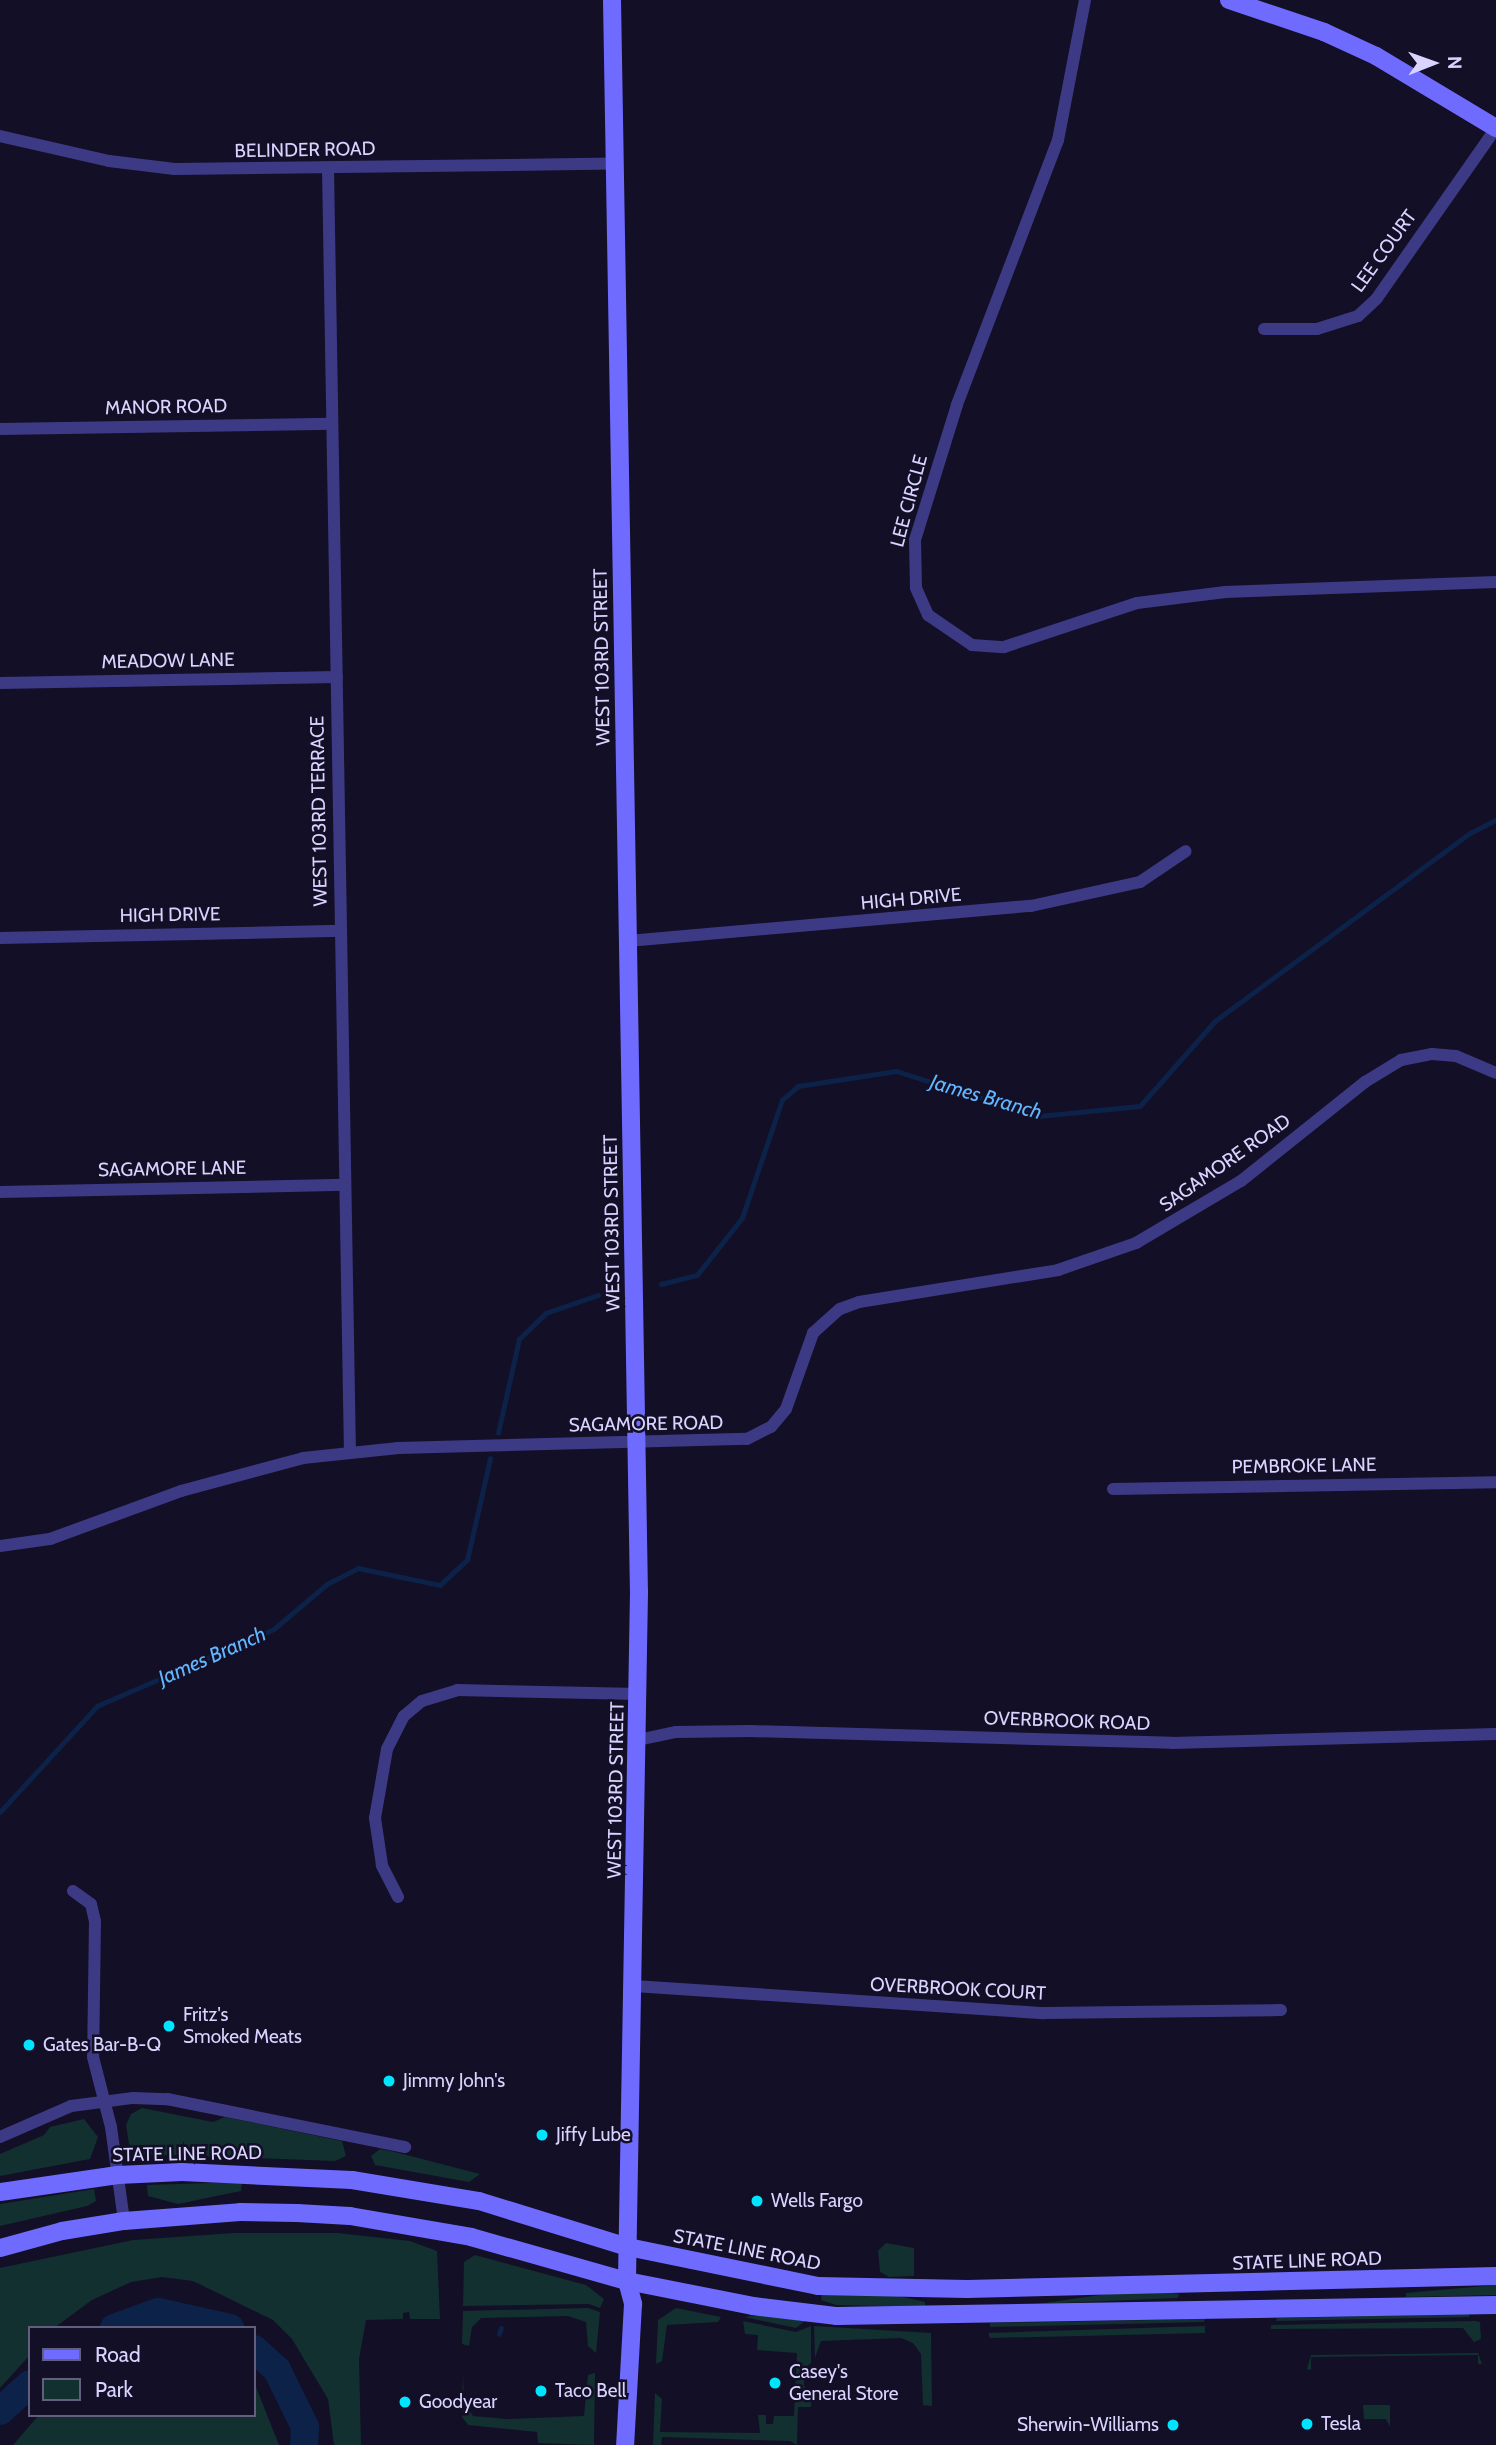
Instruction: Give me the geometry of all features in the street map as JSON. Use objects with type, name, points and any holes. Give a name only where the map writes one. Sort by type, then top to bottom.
[{"type":"main road","name":"WEST 103RD STREET","points":[[612,0],[637,1443],[638,1740],[627,2281],[633,2305],[625,2445]]},
{"type":"main road","points":[[1230,0],[1324,32],[1376,56],[1496,128]]},
{"type":"main road","name":"STATE LINE ROAD","points":[[0,2192],[118,2175],[284,2174],[415,2189],[505,2208],[628,2246],[750,2275],[868,2288],[1330,2283],[1496,2276]]},
{"type":"main road","points":[[0,2248],[62,2231],[124,2221],[240,2211],[350,2216],[471,2237],[627,2281],[753,2306],[837,2316],[1496,2305]]},
{"type":"street","name":"LEE CIRCLE","points":[[1085,0],[1058,140],[962,393],[915,540],[916,587],[928,615],[972,645],[1004,647],[1137,603],[1225,592],[1496,582]]},
{"type":"street","name":"LEE COURT","points":[[1264,329],[1317,329],[1358,316],[1377,298],[1496,128]]},
{"type":"street","name":"BELINDER ROAD","points":[[0,136],[109,161],[175,169],[615,164]]},
{"type":"street","name":"WEST 103RD TERRACE","points":[[328,169],[350,1453]]},
{"type":"street","name":"MANOR ROAD","points":[[0,429],[332,424]]},
{"type":"street","name":"MEADOW LANE","points":[[0,683],[337,677]]},
{"type":"street","name":"HIGH DRIVE","points":[[628,941],[1031,906],[1140,882],[1186,851]]},
{"type":"street","name":"HIGH DRIVE","points":[[0,938],[341,931]]},
{"type":"street","name":"SAGAMORE ROAD","points":[[0,1546],[50,1539],[258,1468],[350,1453],[747,1440],[771,1427],[786,1409],[813,1332],[840,1309],[859,1301],[1058,1269],[1136,1243],[1241,1181],[1364,1082],[1401,1060],[1432,1054],[1456,1055],[1496,1073]]},
{"type":"street","name":"SAGAMORE LANE","points":[[0,1192],[345,1185]]},
{"type":"street","name":"PEMBROKE LANE","points":[[1113,1489],[1496,1482]]},
{"type":"street","points":[[398,1896],[379,1853],[375,1818],[387,1749],[404,1716],[422,1701],[457,1690],[638,1693]]},
{"type":"street","name":"OVERBROOK ROAD","points":[[638,1740],[676,1732],[750,1731],[1158,1743],[1496,1734]]},
{"type":"street","points":[[73,1891],[91,1904],[95,1921],[93,2057],[118,2175],[124,2221]]},
{"type":"street","name":"OVERBROOK COURT","points":[[634,1986],[1044,2013],[1281,2010]]},
{"type":"street","name":"STATE LINE ROAD","points":[[0,2137],[71,2106],[104,2101],[167,2099],[405,2147]]},
{"type":"green space","points":[[142,2108],[213,2122],[225,2117],[342,2141],[346,2156],[335,2161],[139,2154],[129,2144],[126,2125],[131,2114]]},
{"type":"green space","points":[[84,2119],[98,2137],[90,2159],[0,2176],[0,2154],[44,2135],[50,2127]]},
{"type":"green space","points":[[380,2149],[480,2174],[469,2182],[375,2165],[371,2156]]},
{"type":"green space","points":[[242,2182],[241,2191],[178,2204],[148,2196],[147,2185]]},
{"type":"green space","points":[[94,2189],[96,2201],[87,2206],[0,2226],[0,2204]]},
{"type":"green space","points":[[234,2233],[337,2233],[410,2241],[437,2251],[440,2319],[410,2319],[409,2312],[403,2313],[403,2319],[366,2320],[359,2359],[361,2445],[334,2445],[328,2399],[292,2339],[273,2320],[193,2281],[162,2277],[131,2282],[92,2300],[57,2326],[28,2326],[28,2357],[0,2388],[0,2268],[133,2240]]},
{"type":"green space","points":[[886,2243],[914,2248],[914,2276],[889,2277],[880,2272],[878,2251]]},
{"type":"green space","points":[[475,2255],[586,2285],[604,2299],[600,2308],[589,2304],[463,2306],[464,2262]]},
{"type":"green space","points":[[1496,2285],[1496,2295],[1406,2297],[1406,2293]]},
{"type":"green space","points":[[1121,2292],[1179,2294],[1178,2298],[1037,2304]]},
{"type":"green space","points":[[822,2294],[899,2296],[925,2302],[925,2307],[836,2305],[821,2300]]},
{"type":"green space","points":[[588,2308],[600,2312],[596,2353],[588,2346],[586,2322],[568,2316],[481,2318],[472,2327],[469,2346],[462,2344],[463,2311]]},
{"type":"green space","points":[[676,2308],[721,2317],[718,2322],[667,2325],[662,2361],[656,2364],[658,2320]]},
{"type":"green space","points":[[1469,2314],[1469,2317],[1276,2321],[1277,2318]]},
{"type":"green space","points":[[758,2315],[805,2321],[796,2328],[744,2317]]},
{"type":"green space","points":[[1205,2319],[1204,2322],[990,2327],[990,2323]]},
{"type":"green space","points":[[743,2321],[796,2332],[811,2326],[811,2363],[804,2369],[804,2386],[812,2394],[811,2407],[798,2407],[797,2445],[790,2441],[662,2437],[661,2445],[653,2445],[655,2393],[662,2399],[660,2432],[760,2433],[758,2415],[766,2415],[766,2424],[773,2424],[774,2416],[794,2416],[797,2353],[757,2350],[758,2335],[745,2334]]},
{"type":"green space","points":[[1480,2322],[1481,2339],[1474,2342],[1463,2328],[1271,2329],[1271,2325]]},
{"type":"green space","points":[[814,2326],[931,2333],[932,2406],[923,2405],[921,2354],[913,2343],[901,2338],[821,2341],[815,2358]]},
{"type":"green space","points":[[1205,2326],[1205,2333],[990,2338],[988,2333]]},
{"type":"green space","points":[[1478,2353],[1482,2364],[1478,2364],[1478,2355],[1311,2357],[1311,2370],[1307,2369],[1311,2355]]},
{"type":"green space","points":[[463,2371],[464,2402],[473,2416],[507,2419],[584,2416],[588,2375],[595,2373],[594,2445],[538,2443],[537,2432],[468,2425],[462,2417]]},
{"type":"green space","points":[[256,2387],[279,2445],[13,2445],[37,2417],[256,2417]]},
{"type":"green space","points":[[1363,2405],[1390,2405],[1390,2427],[1386,2419],[1364,2419]]},
{"type":"waterway","name":"James Branch","points":[[661,1284],[697,1275],[742,1218],[782,1100],[798,1086],[896,1071],[1039,1116],[1140,1106],[1215,1021],[1470,833],[1496,820]]},
{"type":"waterway","name":"James Branch","points":[[498,1433],[519,1339],[546,1313],[598,1295]]},
{"type":"waterway","name":"James Branch","points":[[0,1812],[97,1706],[274,1629],[327,1584],[358,1568],[440,1585],[467,1560],[490,1459]]},
{"type":"waterway","points":[[120,2326],[158,2312],[221,2326]]},
{"type":"waterway","points":[[499,2334],[501,2328]]},
{"type":"waterway","points":[[256,2351],[277,2370],[305,2427],[304,2445]]},
{"type":"waterway","points":[[0,2411],[28,2386]]},
{"type":"place","name":"Fritz's Smoked Meats","points":[[169,2026]]},
{"type":"place","name":"Gates Bar-B-Q","points":[[29,2045]]},
{"type":"place","name":"Jimmy John's","points":[[389,2081]]},
{"type":"place","name":"Jiffy Lube","points":[[542,2135]]},
{"type":"place","name":"Wells Fargo","points":[[757,2201]]},
{"type":"place","name":"Casey's General Store","points":[[775,2383]]},
{"type":"place","name":"Taco Bell","points":[[541,2391]]},
{"type":"place","name":"Goodyear","points":[[405,2402]]},
{"type":"place","name":"Tesla","points":[[1307,2424]]},
{"type":"place","name":"Sherwin-Williams","points":[[1173,2425]]}]
